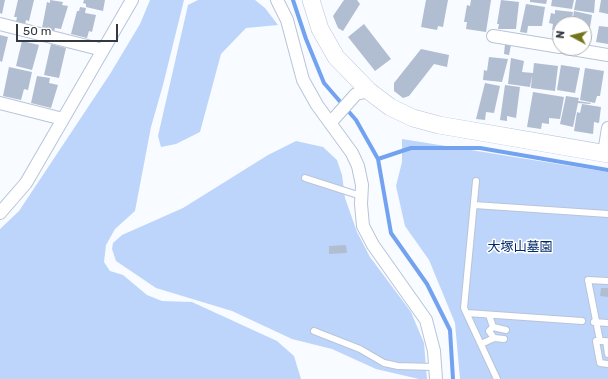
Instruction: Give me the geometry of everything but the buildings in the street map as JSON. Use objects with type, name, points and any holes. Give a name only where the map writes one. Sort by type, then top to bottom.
[{"type":"street","points":[[0,213],[26,182],[132,0]]},
{"type":"street","points":[[277,0],[287,20],[303,80],[317,105],[331,122],[352,153],[358,166],[362,185],[361,196],[363,226],[372,245],[426,320],[434,351],[436,373]]},
{"type":"street","points":[[311,0],[320,29],[336,57],[363,93],[413,118],[439,125],[606,154],[608,128]]},
{"type":"street","points":[[0,24],[103,50]]},
{"type":"street","points":[[493,36],[552,46]]},
{"type":"street","points":[[592,52],[608,55]]},
{"type":"street","points":[[331,122],[363,93]]},
{"type":"street","points":[[0,103],[63,119]]},
{"type":"lane","points":[[305,178],[361,196]]},
{"type":"lane","points":[[476,181],[464,308],[497,379]]},
{"type":"lane","points":[[474,205],[608,214]]},
{"type":"lane","points":[[600,341],[594,322],[588,280],[608,281]]},
{"type":"lane","points":[[466,313],[582,321]]},
{"type":"lane","points":[[489,315],[492,327],[490,331],[494,338]]},
{"type":"lane","points":[[594,322],[608,323]]},
{"type":"lane","points":[[492,327],[506,330]]},
{"type":"lane","points":[[314,331],[360,350],[384,363],[436,373]]},
{"type":"lane","points":[[481,344],[494,338],[504,339]]},
{"type":"lane","points":[[608,354],[606,341],[596,341],[600,363],[608,364]]},
{"type":"green space","points":[[150,0],[184,0],[151,127],[135,211],[115,229],[106,245],[104,262],[110,271],[123,275],[147,295],[162,301],[192,302],[277,341],[294,356],[301,379],[0,379],[0,229],[19,211],[110,74],[140,24]]},
{"type":"green space","points":[[198,0],[255,0],[265,8],[278,25],[246,28],[221,54],[200,132],[176,144],[161,147],[158,136],[188,5]]},
{"type":"green space","name":"大塚山墓園","points":[[402,139],[608,172],[608,379],[460,379],[455,323],[429,260],[405,226],[396,186],[402,162]]},
{"type":"green space","points":[[296,141],[323,147],[337,160],[342,175],[345,198],[357,232],[370,257],[411,312],[424,343],[427,379],[419,379],[376,369],[332,349],[292,339],[232,311],[156,288],[116,261],[112,249],[113,243],[122,235],[183,208],[268,155]]},
{"type":"waterway","points":[[293,0],[306,39],[324,83],[356,120],[378,159],[391,233],[427,284],[450,330],[453,379]]},
{"type":"waterway","points":[[378,159],[411,148],[480,148],[608,170]]}]
